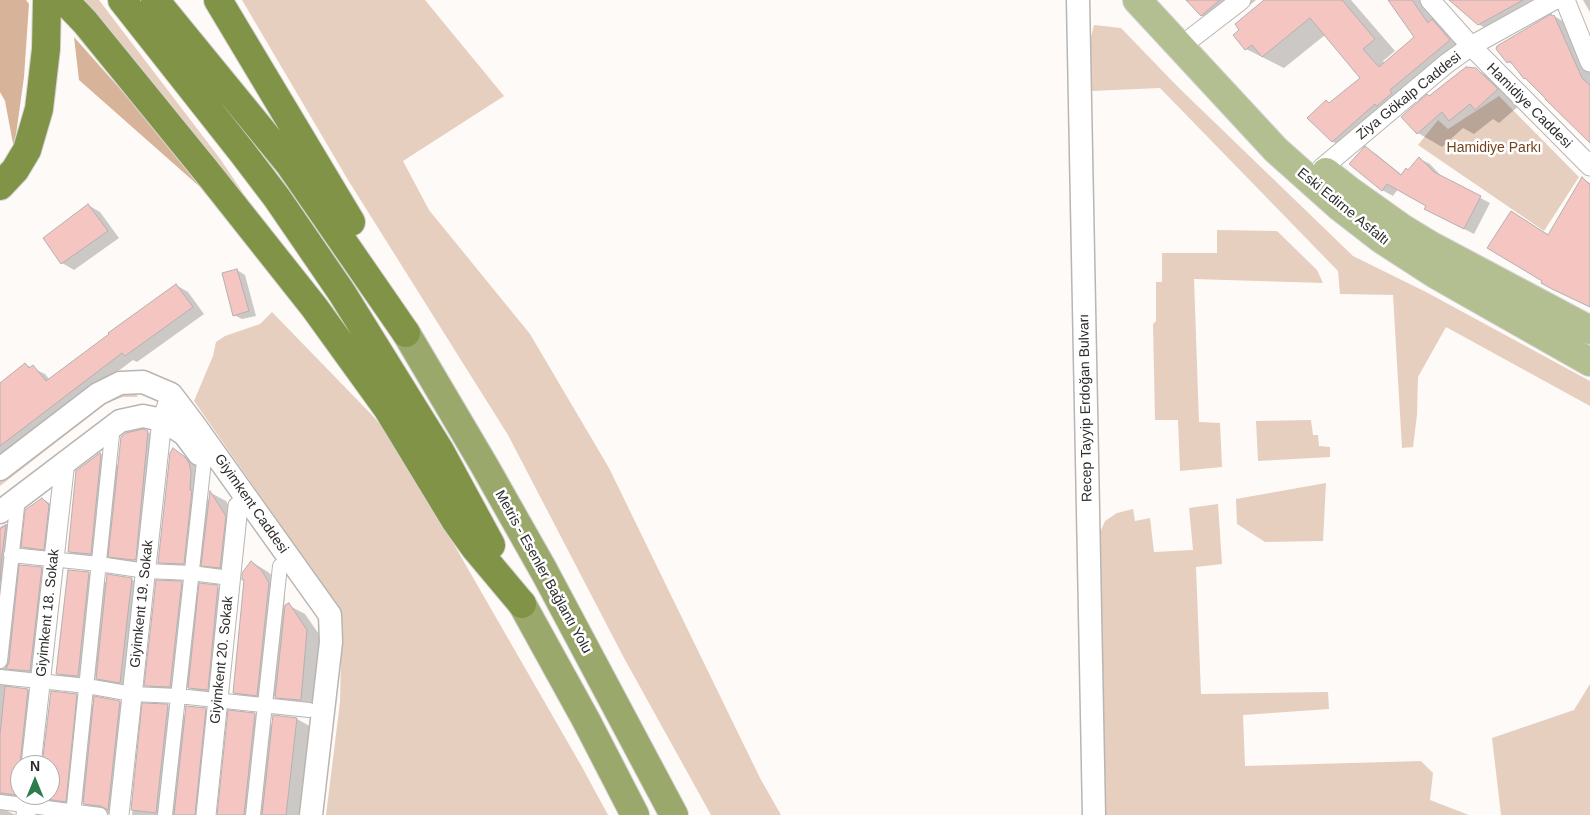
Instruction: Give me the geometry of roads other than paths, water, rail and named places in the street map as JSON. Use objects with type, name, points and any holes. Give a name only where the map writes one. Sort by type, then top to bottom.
[{"type":"highway","points":[[0,186],[14,170],[27,150],[39,109],[46,49],[47,0]]},
{"type":"highway","points":[[64,0],[207,172],[320,315],[387,408],[455,520],[475,548],[522,604]]},
{"type":"highway","points":[[122,0],[242,152],[342,293],[440,451],[636,815]]},
{"type":"highway","points":[[155,0],[290,165],[406,332]]},
{"type":"highway","points":[[180,0],[226,62],[260,113],[290,165]]},
{"type":"highway","points":[[218,0],[372,256],[406,332]]},
{"type":"highway","name":"Metris - Esenler Bağlantı Yolu","points":[[406,332],[544,571],[674,815]]},
{"type":"main road","name":"Eski Edirne Asfaltı","points":[[1137,0],[1276,150],[1341,208],[1381,239],[1428,270],[1590,362]]},
{"type":"main road","name":"Eski Edirne Asfaltı","points":[[1158,0],[1260,108],[1322,168],[1350,191],[1402,228],[1463,264],[1590,330]]},
{"type":"main road","points":[[1518,321],[1543,325],[1551,318],[1551,311]]},
{"type":"street","points":[[1193,37],[1241,0]]},
{"type":"street","name":"Hamidiye Caddesi","points":[[1430,0],[1470,46],[1590,166]]},
{"type":"street","name":"Ziya Gökalp Caddesi","points":[[1322,168],[1470,46],[1554,0]]},
{"type":"street","points":[[1565,0],[1590,62]]},
{"type":"street","name":"Recep Tayyip Erdoğan Bulvarı","points":[[1083,6],[1094,815]]},
{"type":"street","name":"Giyimkent Caddesi","points":[[0,469],[98,394],[120,383],[142,382],[171,394],[194,423],[330,615],[331,642],[311,815]]},
{"type":"street","name":"Giyimkent 19. Sokak","points":[[119,815],[162,420],[171,394]]},
{"type":"street","name":"Giyimkent Caddesi","points":[[0,512],[120,421],[142,416],[162,420],[184,434],[308,605],[316,622],[298,815]]},
{"type":"street","points":[[74,813],[114,425]]},
{"type":"street","name":"Giyimkent 18. Sokak","points":[[32,755],[65,461]]},
{"type":"street","points":[[165,815],[204,461]]},
{"type":"street","points":[[0,661],[18,498]]},
{"type":"street","name":"Giyimkent 20. Sokak","points":[[206,815],[238,506]]},
{"type":"street","points":[[11,555],[146,571],[191,573],[230,578]]},
{"type":"street","points":[[254,815],[280,566]]},
{"type":"street","points":[[0,677],[87,686],[132,694],[178,696],[309,710]]},
{"type":"street","points":[[27,805],[74,813],[100,815]]},
{"type":"park label","name":"Hamidiye Parkı","points":[[1494,148]]}]
